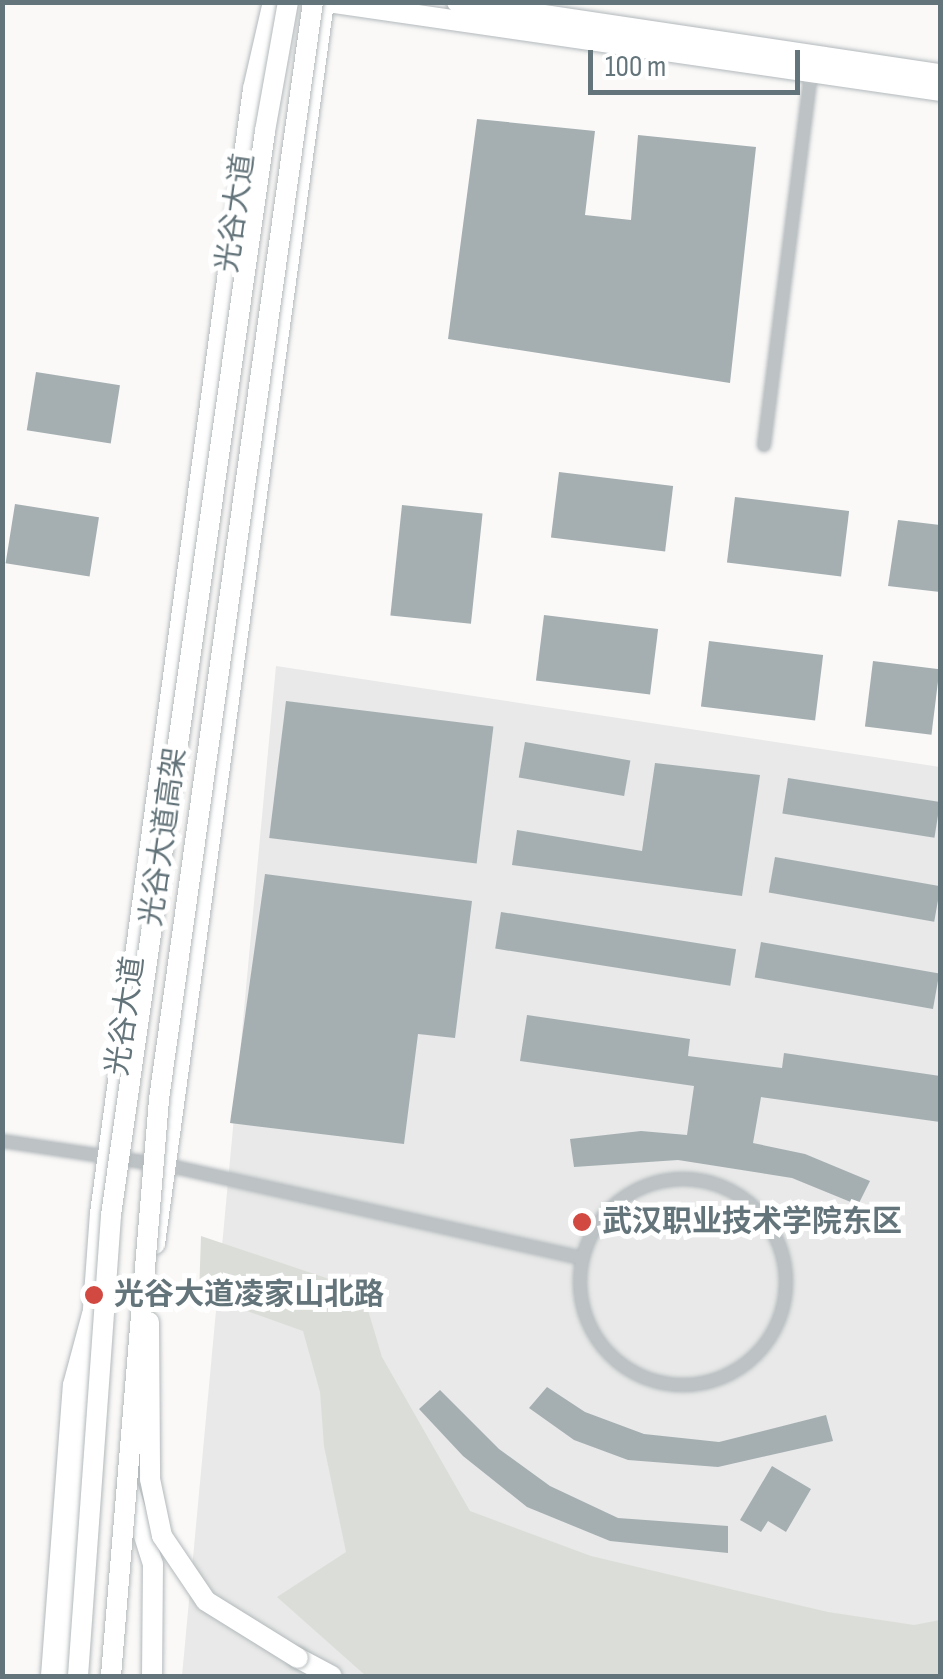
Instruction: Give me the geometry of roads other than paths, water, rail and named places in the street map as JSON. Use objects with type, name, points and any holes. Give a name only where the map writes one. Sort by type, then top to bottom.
[{"type":"main road","name":"光谷大道","points":[[66,1676],[92,1314],[108,1156],[253,89],[273,2]]},
{"type":"main road","name":"光谷大道高架","points":[[78,1676],[112,1215],[264,131],[288,2]]},
{"type":"main road","name":"光谷大道高架","points":[[114,1676],[132,1376],[147,1277],[162,1080],[313,2]]},
{"type":"main road","name":"光谷大道","points":[[114,1676],[129,1488],[326,2]]},
{"type":"main road","points":[[326,2],[940,90]]},
{"type":"main road","points":[[457,2],[940,74]]},
{"type":"main road","points":[[147,1277],[150,1478],[162,1536],[206,1600],[248,1632],[332,1676]]},
{"type":"main road","points":[[51,1676],[73,1386],[92,1314]]},
{"type":"main road","points":[[129,1488],[153,1564],[152,1676]]},
{"type":"street","points":[[764,445],[812,72]]},
{"type":"street","points":[[2,1141],[170,1166],[581,1258]]},
{"type":"street","points":[[687,1178],[722,1185],[753,1204],[775,1232],[786,1267],[786,1300],[775,1331],[754,1358],[727,1376],[695,1385],[662,1384],[630,1372],[604,1351],[586,1323],[578,1291],[581,1258],[595,1225],[620,1199],[652,1182],[687,1178]]},
{"type":"place","name":"武汉职业技术学院东区","points":[[582,1222]]},
{"type":"place","name":"光谷大道凌家山北路","points":[[94,1295]]}]
